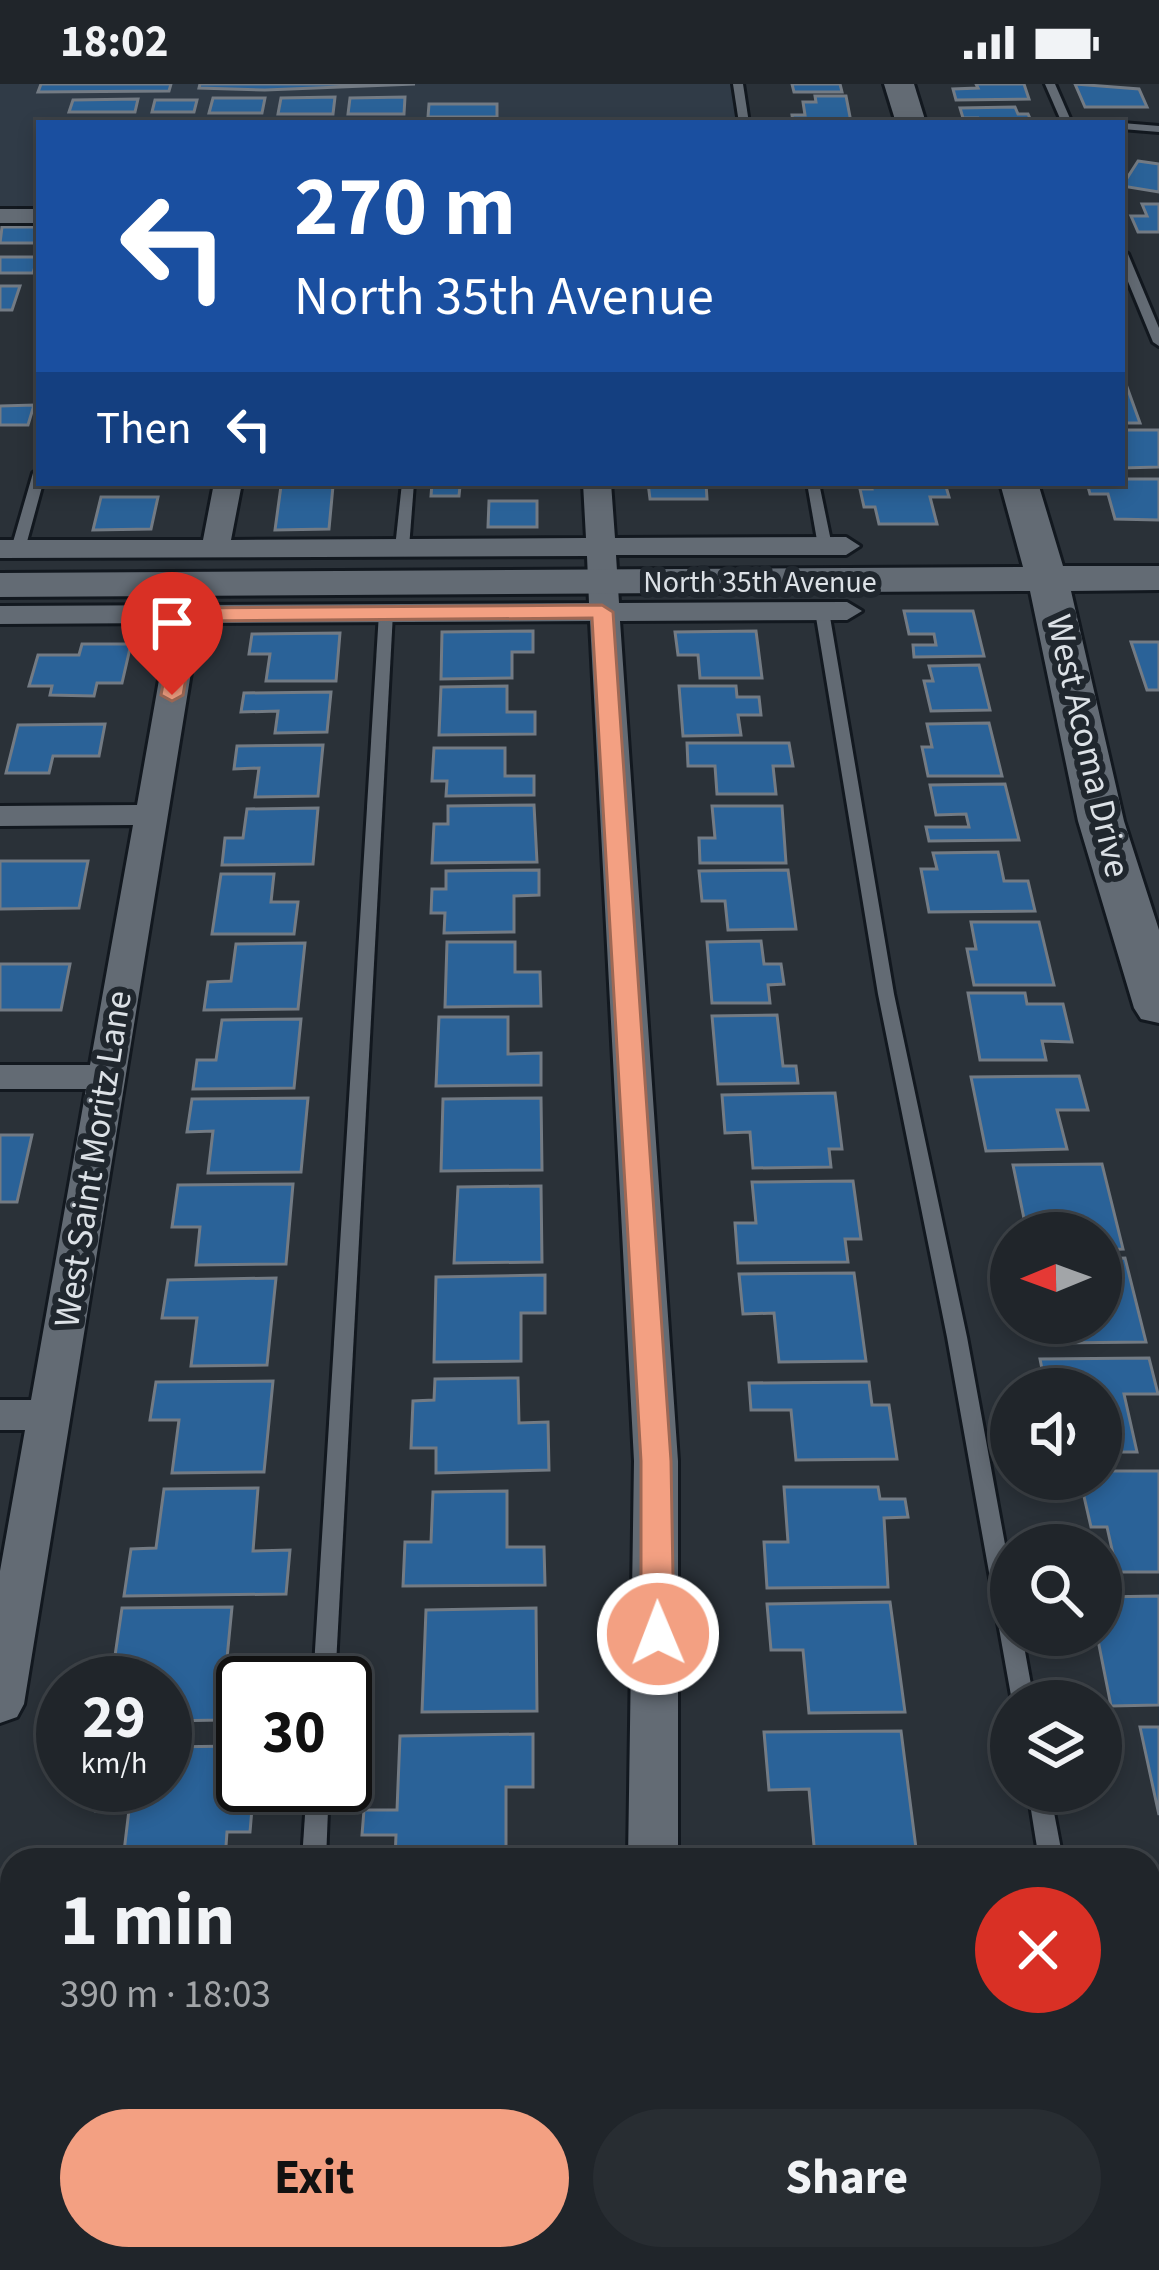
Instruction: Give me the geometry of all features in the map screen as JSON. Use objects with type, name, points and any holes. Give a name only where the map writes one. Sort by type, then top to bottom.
[{"type":"main road","points":[[899,84],[910,120]]},
{"type":"main road","name":"West Acoma Drive","points":[[1020,486],[1047,579],[1101,821],[1159,1008]]},
{"type":"main road","name":"North 35th Avenue","points":[[6,561],[601,580],[1159,578]]},
{"type":"street","points":[[0,216],[36,216]]},
{"type":"street","points":[[215,549],[227,486]]},
{"type":"street","points":[[597,486],[656,1461],[653,1848]]},
{"type":"street","name":"North 35th Avenue","points":[[0,615],[386,613],[836,546]]},
{"type":"street","name":"North 35th Avenue","points":[[6,561],[215,549],[402,548],[834,611]]},
{"type":"street","name":"West Saint Moritz Lane","points":[[0,1704],[186,614]]},
{"type":"street","points":[[0,816],[151,815]]},
{"type":"street","points":[[0,1077],[106,1077]]},
{"type":"street","points":[[0,1415],[51,1415]]},
{"type":"lane","points":[[738,84],[744,120]]},
{"type":"lane","points":[[1050,84],[1066,120]]},
{"type":"lane","points":[[1125,126],[1159,129]]},
{"type":"lane","points":[[1125,261],[1159,342]]},
{"type":"lane","points":[[6,561],[36,481]]},
{"type":"lane","points":[[402,548],[408,486]]},
{"type":"lane","points":[[813,486],[836,546]]},
{"type":"lane","points":[[834,611],[886,994],[957,1337],[1019,1680]]},
{"type":"lane","points":[[326,1656],[386,613]]},
{"type":"lane","points":[[315,1848],[317,1812]]},
{"type":"lane","points":[[1043,1812],[1050,1848]]},
{"type":"shaded area","points":[[0,84],[738,84],[744,120],[36,120],[36,216],[0,216]]},
{"type":"building","points":[[41,84],[171,84],[169,91],[38,92]]},
{"type":"building","points":[[200,84],[415,84],[265,90],[199,88]]},
{"type":"building","points":[[792,84],[840,84],[842,92],[794,92]]},
{"type":"building","points":[[976,84],[1024,84],[1029,99],[956,100],[953,89],[978,88]]},
{"type":"building","points":[[1075,84],[1139,89],[1147,107],[1085,107]]},
{"type":"building","points":[[815,96],[846,96],[851,120],[793,120],[792,115],[805,115],[803,102],[816,102]]},
{"type":"building","points":[[335,97],[333,114],[278,114],[281,98]]},
{"type":"building","points":[[405,97],[404,114],[348,114],[350,98]]},
{"type":"building","points":[[213,98],[265,98],[262,113],[209,113]]},
{"type":"building","points":[[138,99],[135,112],[69,112],[73,100]]},
{"type":"building","points":[[155,100],[197,100],[194,112],[152,112]]},
{"type":"building","points":[[429,104],[497,104],[497,117],[428,117]]},
{"type":"building","points":[[1015,107],[1031,120],[963,118],[960,108]]},
{"type":"building","points":[[1138,161],[1159,164],[1159,192],[1125,186]]},
{"type":"building","points":[[1142,204],[1159,204],[1159,232],[1138,232],[1131,216],[1147,216]]},
{"type":"building","points":[[2,227],[36,227],[36,243],[0,243]]},
{"type":"building","points":[[0,257],[36,257],[33,273],[0,273]]},
{"type":"building","points":[[0,286],[20,286],[12,310],[0,310]]},
{"type":"building","points":[[1125,387],[1127,387],[1140,423],[1125,423]]},
{"type":"building","points":[[34,405],[28,425],[0,425],[0,406]]},
{"type":"building","points":[[1125,430],[1159,430],[1159,467],[1125,468]]},
{"type":"building","points":[[1125,479],[1159,479],[1159,520],[1115,519],[1108,494],[1090,494],[1088,486],[1125,486]]},
{"type":"building","points":[[281,486],[333,486],[329,529],[275,530]]},
{"type":"building","points":[[432,486],[460,486],[459,496],[431,496]]},
{"type":"building","points":[[648,486],[706,486],[707,499],[650,499]]},
{"type":"building","points":[[946,486],[949,497],[930,497],[937,524],[879,524],[875,507],[864,507],[860,489]]},
{"type":"building","points":[[101,497],[158,497],[151,529],[93,530]]},
{"type":"building","points":[[489,501],[537,501],[537,527],[488,527]]},
{"type":"building","points":[[904,611],[973,611],[984,656],[914,657],[913,645],[936,645],[934,634],[909,634]]},
{"type":"building","points":[[533,631],[533,652],[512,652],[512,678],[441,679],[442,632]]},
{"type":"building","points":[[756,631],[762,678],[700,678],[698,655],[678,655],[675,632]]},
{"type":"building","points":[[340,633],[336,681],[266,681],[270,654],[249,654],[252,634]]},
{"type":"building","points":[[1131,642],[1159,642],[1159,690],[1147,690]]},
{"type":"building","points":[[82,644],[131,644],[122,683],[97,683],[94,696],[50,695],[52,686],[29,686],[38,655],[79,655]]},
{"type":"building","points":[[979,665],[990,710],[931,711],[924,681],[933,681],[929,666]]},
{"type":"building","points":[[507,686],[507,712],[535,712],[535,734],[439,735],[441,687]]},
{"type":"building","points":[[679,686],[736,686],[737,697],[759,697],[761,715],[738,715],[741,735],[683,736]]},
{"type":"building","points":[[331,692],[327,732],[275,733],[278,711],[241,712],[244,693]]},
{"type":"building","points":[[989,723],[1002,776],[928,776],[922,747],[932,747],[927,724]]},
{"type":"building","points":[[105,724],[99,756],[53,756],[49,773],[6,773],[18,725]]},
{"type":"building","points":[[687,743],[789,743],[793,766],[773,766],[776,794],[717,794],[715,766],[688,766]]},
{"type":"building","points":[[323,745],[318,796],[255,797],[259,768],[234,769],[237,746]]},
{"type":"building","points":[[434,748],[505,748],[505,776],[534,776],[534,795],[446,796],[447,781],[432,781]]},
{"type":"building","points":[[1005,784],[1019,840],[929,841],[926,827],[969,827],[966,814],[936,815],[930,785]]},
{"type":"building","points":[[534,805],[537,862],[432,863],[434,824],[448,824],[448,806]]},
{"type":"building","points":[[712,806],[782,806],[786,863],[700,863],[699,838],[715,838]]},
{"type":"building","points":[[318,808],[313,864],[222,865],[225,838],[243,838],[247,809]]},
{"type":"building","points":[[998,852],[1004,881],[1028,881],[1035,911],[929,912],[921,869],[937,869],[933,853]]},
{"type":"building","points":[[0,861],[88,861],[79,908],[0,909]]},
{"type":"building","points":[[539,870],[539,895],[514,896],[514,932],[444,933],[445,913],[431,913],[432,889],[446,889],[446,871]]},
{"type":"building","points":[[788,870],[796,929],[728,930],[725,901],[702,901],[699,871]]},
{"type":"building","points":[[221,874],[274,874],[271,902],[298,902],[294,934],[212,934]]},
{"type":"building","points":[[971,922],[1039,922],[1054,985],[974,985],[967,949],[976,949]]},
{"type":"building","points":[[761,941],[764,964],[781,964],[784,984],[768,985],[770,1003],[712,1003],[707,942]]},
{"type":"building","points":[[447,942],[515,942],[515,972],[540,972],[541,1006],[445,1007]]},
{"type":"building","points":[[305,943],[298,1009],[204,1010],[208,982],[231,981],[236,944]]},
{"type":"building","points":[[0,964],[70,964],[61,1010],[0,1010]]},
{"type":"building","points":[[968,993],[1025,993],[1027,1004],[1063,1004],[1072,1042],[1042,1041],[1046,1060],[980,1060]]},
{"type":"building","points":[[777,1015],[783,1066],[796,1066],[798,1083],[718,1084],[712,1016]]},
{"type":"building","points":[[439,1017],[508,1017],[508,1054],[541,1053],[541,1085],[436,1086]]},
{"type":"building","points":[[301,1019],[294,1088],[193,1089],[197,1060],[216,1060],[222,1020]]},
{"type":"building","points":[[1079,1076],[1088,1110],[1057,1110],[1067,1149],[986,1151],[971,1077]]},
{"type":"building","points":[[835,1093],[842,1149],[829,1149],[831,1167],[753,1168],[750,1132],[725,1133],[722,1095]]},
{"type":"building","points":[[308,1098],[301,1172],[208,1173],[213,1131],[187,1132],[192,1099]]},
{"type":"building","points":[[541,1098],[542,1170],[441,1171],[443,1099]]},
{"type":"building","points":[[0,1135],[32,1135],[17,1202],[0,1202]]},
{"type":"building","points":[[1102,1164],[1114,1212],[1023,1212],[1013,1165]]},
{"type":"building","points":[[853,1181],[861,1239],[845,1239],[848,1262],[738,1263],[735,1223],[756,1223],[752,1182]]},
{"type":"building","points":[[293,1184],[286,1264],[196,1265],[200,1227],[172,1227],[178,1185]]},
{"type":"building","points":[[541,1186],[542,1262],[454,1263],[458,1187]]},
{"type":"building","points":[[1125,1258],[1146,1342],[1122,1342]]},
{"type":"building","points":[[854,1273],[866,1361],[779,1362],[774,1313],[743,1314],[739,1274]]},
{"type":"building","points":[[545,1275],[545,1313],[521,1313],[521,1361],[434,1362],[436,1277]]},
{"type":"building","points":[[276,1278],[267,1365],[191,1366],[197,1318],[162,1318],[168,1280]]},
{"type":"building","points":[[1149,1358],[1158,1394],[1124,1394],[1137,1452],[1122,1452],[1122,1368],[1042,1368],[1040,1359]]},
{"type":"building","points":[[518,1378],[519,1423],[548,1422],[549,1470],[436,1473],[436,1448],[411,1448],[413,1401],[434,1400],[435,1379]]},
{"type":"building","points":[[273,1381],[264,1472],[172,1473],[179,1420],[150,1420],[156,1382]]},
{"type":"building","points":[[869,1382],[872,1405],[889,1405],[897,1459],[796,1460],[791,1410],[751,1410],[749,1383]]},
{"type":"building","points":[[1122,1471],[1159,1471],[1159,1572],[1122,1572],[1122,1524],[1090,1524],[1085,1500],[1122,1500]]},
{"type":"building","points":[[784,1487],[878,1487],[880,1499],[905,1499],[908,1517],[884,1518],[888,1587],[767,1588],[764,1542],[788,1542]]},
{"type":"building","points":[[258,1488],[253,1551],[290,1550],[286,1594],[124,1596],[131,1549],[156,1548],[164,1489]]},
{"type":"building","points":[[507,1491],[507,1547],[544,1547],[545,1585],[403,1586],[405,1542],[431,1542],[433,1492]]},
{"type":"building","points":[[1159,1596],[1159,1705],[1122,1706],[1122,1680],[1106,1680],[1101,1656],[1122,1656],[1122,1597]]},
{"type":"building","points":[[890,1602],[905,1712],[809,1713],[803,1650],[771,1650],[767,1604]]},
{"type":"building","points":[[232,1607],[227,1656],[216,1656],[216,1720],[192,1721],[192,1656],[115,1656],[122,1608]]},
{"type":"building","points":[[536,1608],[537,1711],[422,1712],[426,1610]]},
{"type":"building","points":[[1140,1727],[1159,1727],[1159,1815]]},
{"type":"building","points":[[901,1731],[916,1848],[814,1848],[809,1789],[769,1790],[764,1732]]},
{"type":"building","points":[[533,1734],[533,1787],[506,1787],[506,1848],[395,1848],[396,1835],[362,1835],[364,1812],[397,1810],[400,1736]]},
{"type":"building","points":[[216,1746],[216,1812],[252,1812],[250,1832],[227,1832],[226,1848],[124,1848],[129,1812],[192,1812],[192,1747]]},
{"type":"route","points":[[172,695],[186,614],[602,612],[656,1461],[658,1634]]}]
